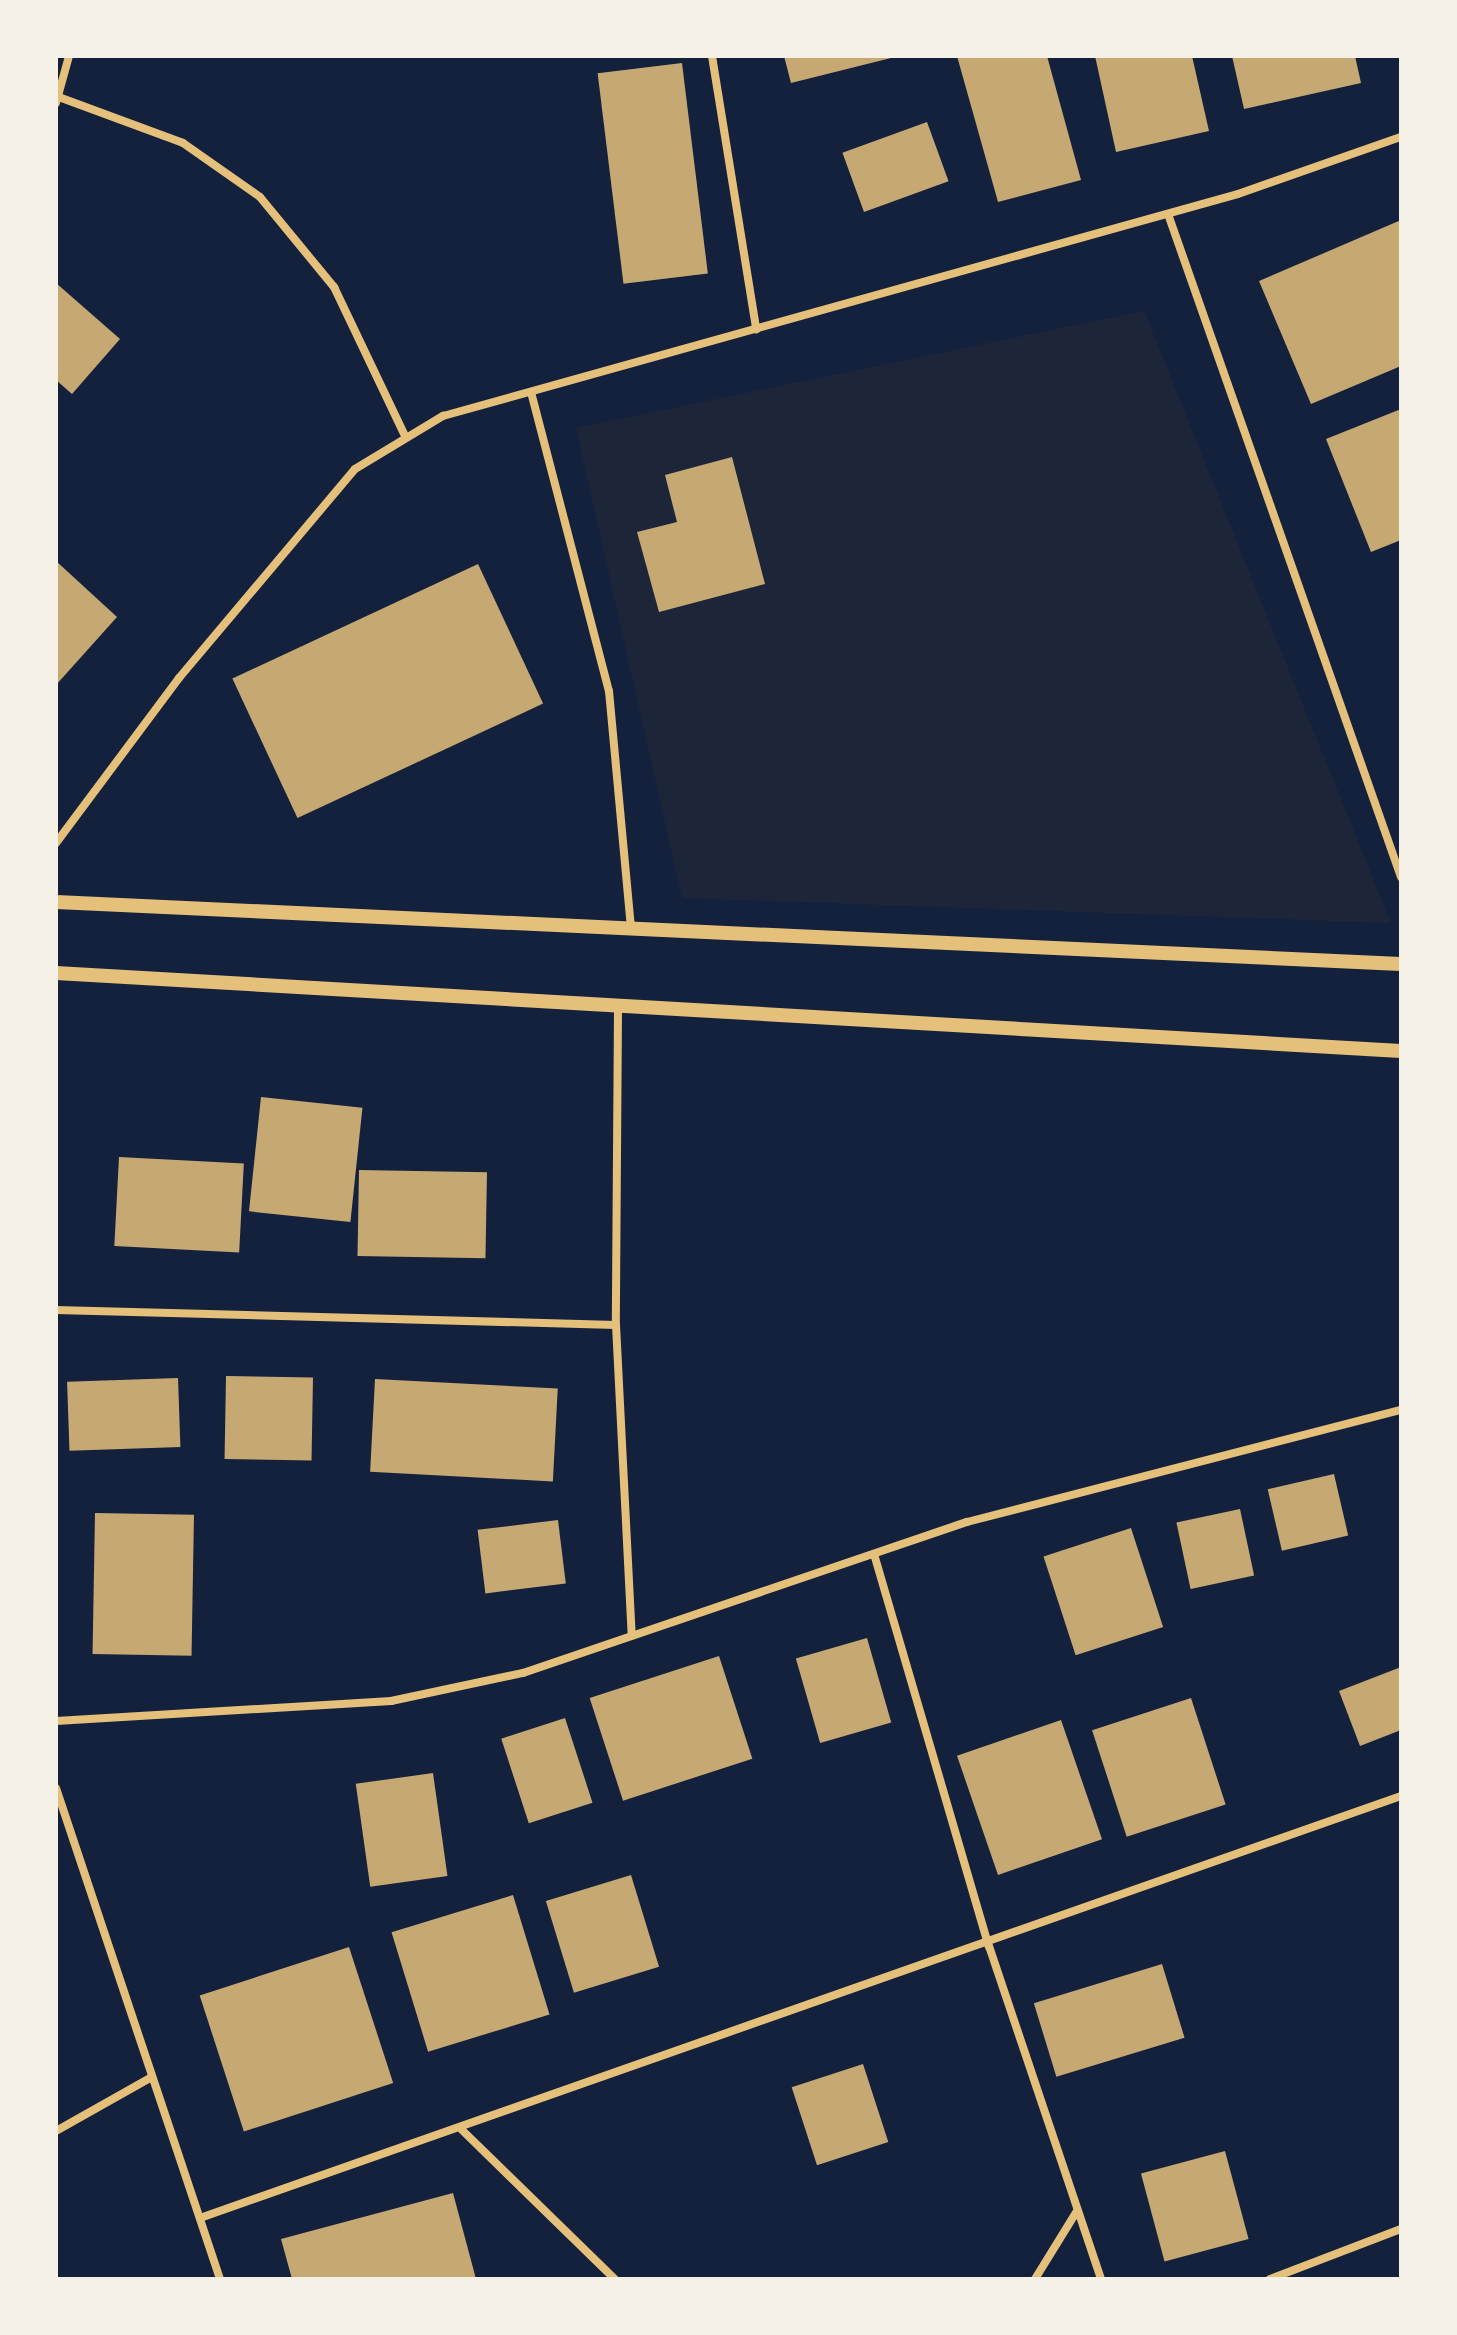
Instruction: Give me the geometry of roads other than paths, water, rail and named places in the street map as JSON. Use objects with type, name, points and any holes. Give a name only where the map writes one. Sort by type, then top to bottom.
[{"type":"street","points":[[69,56],[58,99],[183,143],[260,197],[334,287],[406,438]]},
{"type":"street","points":[[712,56],[756,329]]},
{"type":"street","points":[[56,843],[179,678],[355,469],[443,416],[1168,214],[1401,137]]},
{"type":"street","points":[[1168,214],[1401,877]]},
{"type":"street","points":[[531,392],[609,691],[631,929]]},
{"type":"street","points":[[56,902],[1401,964]]},
{"type":"street","points":[[56,973],[618,1010],[1401,1051]]},
{"type":"street","points":[[618,1010],[616,1325],[632,1636]]},
{"type":"street","points":[[56,1310],[616,1325]]},
{"type":"street","points":[[56,1721],[391,1701],[523,1673],[967,1522],[1401,1410]]},
{"type":"street","points":[[874,1554],[989,1946],[1101,2279]]},
{"type":"street","points":[[56,1788],[220,2279]]},
{"type":"street","points":[[200,2218],[989,1946],[1401,1796]]},
{"type":"street","points":[[56,2131],[152,2077]]},
{"type":"street","points":[[460,2128],[615,2279]]},
{"type":"street","points":[[1035,2279],[1077,2211]]},
{"type":"street","points":[[1270,2279],[1401,2229]]}]
